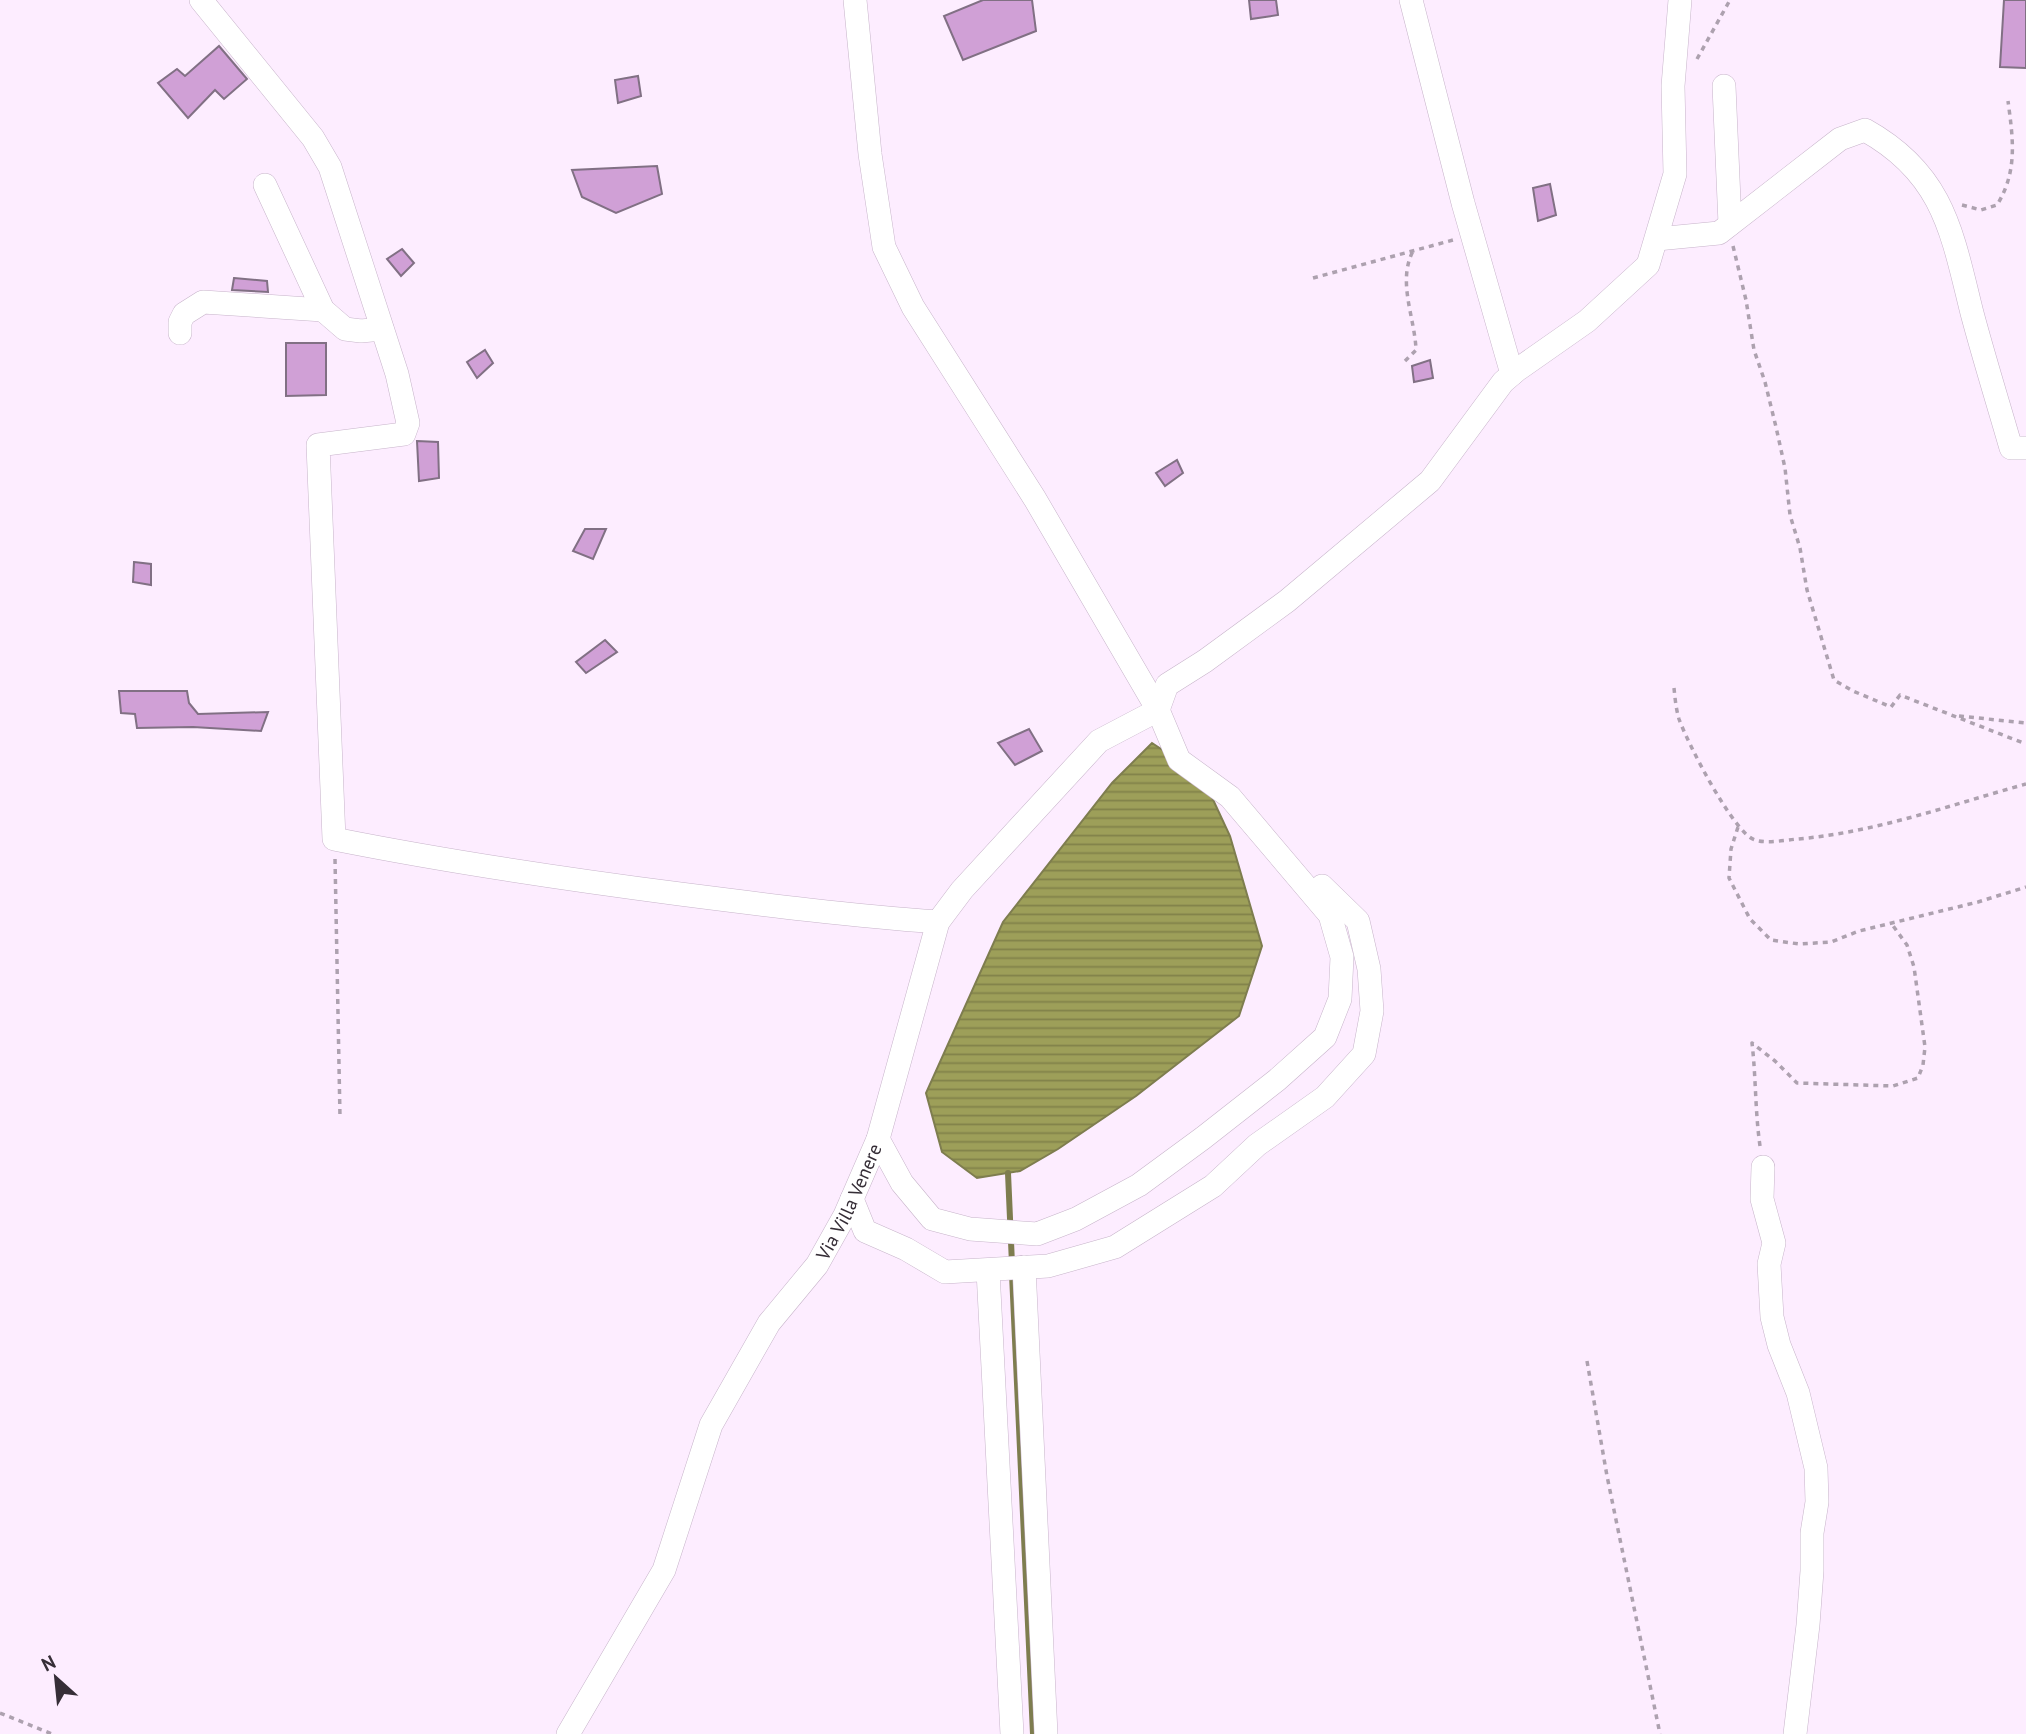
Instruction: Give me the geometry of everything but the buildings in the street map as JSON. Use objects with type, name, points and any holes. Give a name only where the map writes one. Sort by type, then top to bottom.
[{"type":"street","points":[[201,0],[313,138],[330,167],[397,374],[408,423],[404,434],[318,445],[334,839],[435,860],[645,890],[849,916],[938,922]]},
{"type":"street","points":[[855,0],[870,154],[884,247],[913,307],[1035,499],[1158,710],[1179,760],[1230,797],[1330,915],[1342,957],[1340,999],[1325,1037],[1277,1080],[1139,1185],[1076,1219],[1037,1234],[970,1230],[932,1219],[902,1183],[878,1139]]},
{"type":"street","points":[[1411,0],[1472,235],[1512,374]]},
{"type":"street","points":[[1158,710],[1167,685],[1205,661],[1287,601],[1430,481],[1503,382],[1587,321],[1648,265],[1675,174],[1673,86],[1680,0]]},
{"type":"street","points":[[1724,86],[1724,228]]},
{"type":"street","points":[[1657,239],[1724,228],[1840,139],[1865,130],[1885,141],[1909,162],[1940,201],[1964,272],[1972,313],[2011,448],[2026,448]]},
{"type":"street","points":[[265,185],[323,310],[345,329],[382,329]]},
{"type":"street","points":[[180,333],[180,322],[184,314],[203,302],[323,310]]},
{"type":"street","name":"Via Villa Venere","points":[[568,1734],[664,1570],[711,1425],[768,1323],[817,1265],[852,1199],[878,1139],[938,922],[962,890],[1099,741],[1158,710]]},
{"type":"street","points":[[852,1199],[865,1231],[905,1249],[945,1272],[1048,1266],[1115,1247],[1146,1230],[1213,1186],[1257,1145],[1325,1097],[1364,1054],[1372,1011],[1368,969],[1358,921],[1317,880],[1264,836]]},
{"type":"street","points":[[1763,1167],[1762,1199],[1774,1243],[1769,1264],[1772,1317],[1779,1345],[1798,1393],[1816,1468],[1817,1502],[1812,1533],[1808,1625],[1795,1734]]},
{"type":"street","points":[[1009,1269],[1012,1734]]},
{"type":"street","points":[[1009,1269],[1046,1734]]},
{"type":"path","points":[[1692,67],[1730,0]]},
{"type":"path","points":[[1940,201],[1981,210],[1997,205],[2008,188],[2012,168],[2013,147],[2008,101]]},
{"type":"path","points":[[1724,228],[1735,248],[1754,350],[1765,382],[1785,468],[1790,515],[1800,548],[1807,590],[1834,680],[1891,707],[1900,695],[2026,744]]},
{"type":"path","points":[[1313,278],[1472,235]]},
{"type":"path","points":[[1405,361],[1416,350],[1406,264],[1413,251]]},
{"type":"path","points":[[1674,688],[1679,718],[1691,746],[1738,827],[1753,840],[1770,841],[1839,834],[1908,819],[2026,784]]},
{"type":"path","points":[[1954,715],[2026,723]]},
{"type":"path","points":[[1738,827],[1731,849],[1729,878],[1750,919],[1771,940],[1799,944],[1831,942],[2026,887]]},
{"type":"path","points":[[334,839],[340,1117]]},
{"type":"path","points":[[1763,1167],[1754,1099],[1752,1043],[1797,1083],[1892,1086],[1918,1078],[1925,1047],[1914,967],[1908,944],[1891,923]]},
{"type":"path","points":[[1587,1361],[1607,1476],[1660,1734]]},
{"type":"path","points":[[0,1713],[52,1734]]},
{"type":"shaded area","points":[[1152,743],[1202,776],[1230,836],[1262,946],[1239,1016],[1136,1096],[1058,1149],[1020,1171],[977,1178],[942,1152],[926,1093],[1003,922],[1112,783]]},
{"type":"waterway","points":[[1008,1173],[1012,1264]]},
{"type":"waterway","points":[[1012,1274],[1033,1734]]}]
